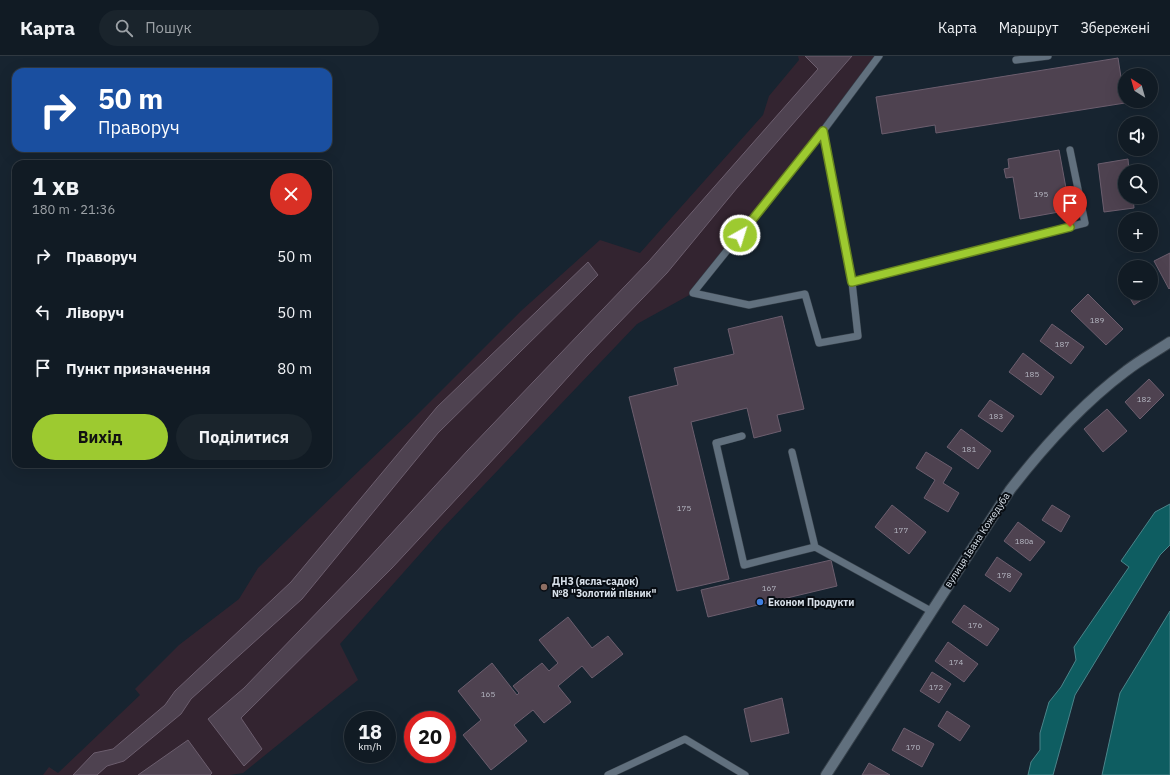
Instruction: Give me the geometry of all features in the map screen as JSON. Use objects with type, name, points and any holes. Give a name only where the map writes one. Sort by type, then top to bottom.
[{"type":"street","name":"вулиця Івана Кожедуба","points":[[826,775],[1010,490],[1036,457],[1091,401],[1126,371],[1170,342]]},
{"type":"lane","points":[[823,131],[852,282],[858,336],[819,343],[805,294],[749,305],[694,293],[823,131],[879,56]]},
{"type":"lane","points":[[1016,60],[1048,56]]},
{"type":"lane","points":[[852,282],[1085,223],[1070,150]]},
{"type":"lane","points":[[742,436],[716,443],[744,565],[815,547],[931,611]]},
{"type":"lane","points":[[792,452],[815,547]]},
{"type":"lane","points":[[608,775],[685,738],[745,775]]},
{"type":"shaded area","points":[[798,56],[879,56],[693,293],[637,324],[442,529],[340,644],[358,680],[243,773],[230,775],[43,775],[49,767],[58,773],[140,695],[135,689],[179,645],[239,599],[258,568],[414,418],[521,311],[600,240],[640,253],[763,115],[769,96],[799,60]]},
{"type":"shaded area","points":[[1170,504],[1170,545],[1160,555],[1075,695],[1053,775],[1028,775],[1031,762],[1040,750],[1040,733],[1049,702],[1061,687],[1076,660],[1074,647],[1129,567],[1121,561],[1155,512]]},
{"type":"shaded area","points":[[1170,611],[1170,775],[1102,775],[1120,693]]},
{"type":"building","points":[[805,56],[852,56],[737,188],[667,273],[587,356],[392,568],[241,718],[262,749],[244,766],[208,719],[244,688],[356,572],[468,450],[649,261],[818,69]]},
{"type":"building","points":[[1118,58],[1120,68],[1118,68],[1118,104],[936,133],[935,125],[882,134],[876,97]]},
{"type":"building","points":[[1059,150],[1070,210],[1020,219],[1013,177],[1006,178],[1004,169],[1009,168],[1008,159]]},
{"type":"building","points":[[1128,159],[1128,164],[1118,164],[1118,204],[1134,204],[1134,208],[1104,212],[1098,164]]},
{"type":"building","points":[[1170,253],[1169,289],[1158,268],[1158,260],[1156,260]]},
{"type":"building","points":[[588,262],[598,275],[438,433],[302,599],[191,699],[181,714],[124,761],[107,766],[97,775],[73,775],[94,753],[113,749],[165,705],[175,691],[291,582],[437,407]]},
{"type":"building","points":[[1088,294],[1123,329],[1106,345],[1071,311]]},
{"type":"building","points":[[1131,300],[1142,300],[1134,305]]},
{"type":"building","points":[[782,316],[804,409],[777,415],[781,431],[754,438],[747,408],[691,422],[729,579],[677,591],[629,397],[678,385],[674,368],[734,354],[728,329]]},
{"type":"building","points":[[1052,324],[1084,347],[1071,364],[1040,341]]},
{"type":"building","points":[[1023,353],[1054,377],[1041,395],[1009,372]]},
{"type":"building","points":[[1149,379],[1164,395],[1140,419],[1125,402]]},
{"type":"building","points":[[990,400],[1014,416],[1002,432],[978,416]]},
{"type":"building","points":[[1107,409],[1127,431],[1103,452],[1084,429]]},
{"type":"building","points":[[961,429],[991,451],[978,469],[947,447]]},
{"type":"building","points":[[926,452],[952,468],[943,483],[959,493],[948,512],[924,498],[935,480],[916,468]]},
{"type":"building","points":[[892,505],[926,532],[909,554],[875,527]]},
{"type":"building","points":[[1052,505],[1070,516],[1061,532],[1042,520]]},
{"type":"building","points":[[1018,522],[1045,542],[1030,561],[1004,541]]},
{"type":"building","points":[[997,557],[1022,574],[1010,592],[985,575]]},
{"type":"building","points":[[831,560],[837,586],[708,617],[701,590]]},
{"type":"building","points":[[964,605],[999,629],[987,646],[952,622]]},
{"type":"building","points":[[568,617],[592,648],[608,636],[623,654],[592,678],[582,666],[558,686],[571,702],[544,723],[533,710],[514,725],[527,741],[491,770],[463,735],[481,720],[458,691],[492,663],[517,695],[519,693],[513,686],[542,663],[549,671],[558,663],[539,640]]},
{"type":"building","points":[[948,642],[978,664],[964,682],[935,661]]},
{"type":"building","points":[[932,672],[951,684],[939,703],[920,691]]},
{"type":"building","points":[[782,698],[789,733],[751,742],[744,709]]},
{"type":"building","points":[[947,711],[970,726],[960,741],[938,726]]},
{"type":"building","points":[[904,728],[934,744],[922,767],[892,750]]},
{"type":"building","points":[[188,740],[212,773],[210,775],[138,775]]},
{"type":"building","points":[[869,763],[890,775],[862,775]]},
{"type":"place","name":"ДНЗ (ясла-садок) №8 \"Золотий півник\"","points":[[544,587]]},
{"type":"place","name":"Економ Продукти","points":[[760,602]]},
{"type":"route","points":[[740,235],[823,131],[852,282],[1070,227]]}]
